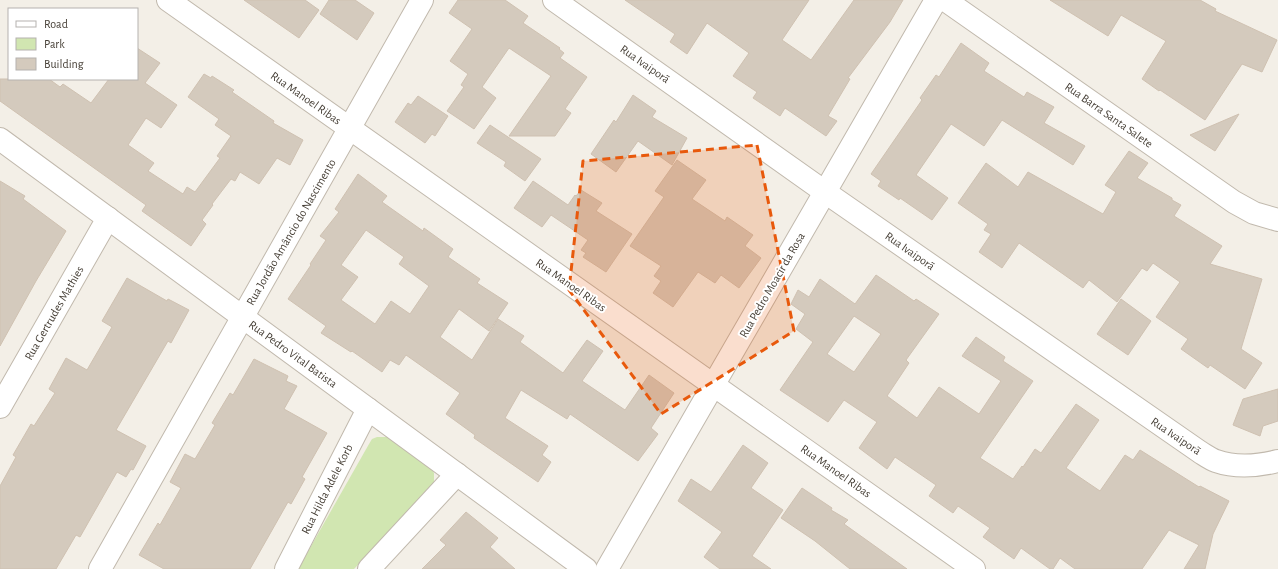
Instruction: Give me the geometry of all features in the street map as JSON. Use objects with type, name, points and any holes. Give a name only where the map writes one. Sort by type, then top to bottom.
[{"type":"street","name":"Rua Manoel Ribas","points":[[168,0],[974,569]]},
{"type":"street","name":"Rua Jordão Amâncio do Nascimento","points":[[100,569],[422,0]]},
{"type":"street","name":"Rua Ivaiporã","points":[[554,0],[825,192],[1204,455],[1214,461],[1249,466],[1278,461]]},
{"type":"street","name":"Rua Pedro Moacir da Rosa","points":[[607,569],[936,0]]},
{"type":"street","name":"Rua Barra Santa Salete","points":[[945,0],[1234,202],[1254,213],[1278,220]]},
{"type":"street","name":"Rua Pedro Vital Batista","points":[[0,140],[586,569]]},
{"type":"street","name":"Rua Gertrudes Mathies","points":[[0,407],[108,218]]},
{"type":"street","name":"Rua Hilda Adele Korb","points":[[286,569],[368,409]]},
{"type":"street","points":[[369,569],[457,474]]},
{"type":"highlighted area","points":[[757,145],[794,331],[661,414],[569,290],[583,161]]},
{"type":"green space","points":[[377,437],[389,437],[428,463],[434,473],[434,486],[354,569],[298,569],[369,444],[372,439]]},
{"type":"building","points":[[244,0],[305,0],[319,10],[299,38]]},
{"type":"building","points":[[329,0],[355,0],[374,13],[357,40],[320,14]]},
{"type":"building","points":[[458,0],[505,0],[528,16],[523,23],[560,48],[559,49],[564,53],[560,58],[587,77],[565,109],[571,113],[555,136],[509,136],[551,76],[509,48],[482,87],[496,98],[474,129],[447,111],[464,87],[461,85],[468,74],[450,61],[472,29],[449,13]]},
{"type":"building","points":[[625,0],[809,0],[782,40],[811,60],[854,0],[903,0],[890,22],[848,78],[850,79],[828,116],[837,121],[826,136],[785,108],[780,116],[753,98],[757,92],[733,76],[749,53],[707,23],[687,54],[670,42],[675,34]]},
{"type":"building","points":[[1050,0],[1200,0],[1216,9],[1215,11],[1277,40],[1262,72],[1242,64],[1205,120],[1142,79],[1166,41],[1121,15],[1108,36]]},
{"type":"building","points":[[961,43],[989,63],[984,71],[1024,97],[1027,92],[1054,107],[1044,123],[1085,146],[1073,165],[1002,120],[984,146],[951,124],[916,175],[948,198],[932,220],[900,198],[899,200],[878,186],[881,181],[871,174],[922,100],[920,98],[936,75],[939,77]]},
{"type":"building","points":[[138,49],[160,63],[145,83],[177,105],[161,128],[146,118],[128,145],[154,163],[148,171],[183,194],[187,187],[195,192],[220,158],[217,156],[231,136],[215,125],[219,119],[188,97],[204,74],[211,78],[212,76],[234,90],[232,92],[274,121],[273,123],[303,140],[290,165],[277,158],[259,184],[240,172],[235,181],[231,179],[202,220],[206,224],[191,246],[142,211],[146,205],[0,101],[0,79],[50,80],[60,87],[63,84],[91,103],[108,80],[138,80]]},
{"type":"building","points":[[633,95],[656,111],[652,117],[687,138],[672,165],[638,141],[616,172],[591,154],[614,120],[616,122]]},
{"type":"building","points":[[418,96],[448,116],[435,136],[432,134],[425,143],[395,122],[408,103],[411,105]]},
{"type":"building","points":[[1239,114],[1215,151],[1190,135]]},
{"type":"building","points":[[490,125],[541,159],[525,181],[504,166],[506,162],[477,143]]},
{"type":"building","points":[[1129,151],[1148,163],[1137,178],[1172,198],[1172,200],[1181,205],[1174,216],[1222,246],[1210,264],[1262,279],[1241,349],[1262,363],[1245,389],[1210,365],[1208,368],[1181,349],[1188,339],[1156,317],[1180,282],[1153,263],[1147,271],[1142,268],[1117,302],[1089,280],[1083,288],[1019,243],[1002,268],[979,252],[991,234],[984,230],[988,224],[958,203],[986,163],[1018,187],[1028,172],[1103,214],[1116,192],[1105,185]]},
{"type":"building","points":[[677,160],[706,180],[692,199],[725,221],[727,217],[753,235],[745,246],[761,258],[739,288],[721,275],[715,283],[698,272],[673,307],[653,293],[661,281],[654,276],[661,266],[630,246],[664,197],[655,191]]},
{"type":"building","points":[[358,174],[387,196],[382,202],[423,231],[424,228],[453,249],[448,257],[480,279],[477,283],[508,303],[489,331],[459,309],[440,337],[472,360],[498,319],[524,336],[520,342],[563,373],[587,340],[603,351],[582,381],[625,410],[649,375],[674,393],[651,428],[658,434],[638,461],[570,414],[567,419],[521,390],[505,418],[548,446],[542,455],[551,462],[538,482],[474,438],[475,435],[446,414],[460,393],[406,355],[399,365],[390,360],[382,372],[352,351],[351,352],[321,333],[326,326],[288,299],[326,240],[320,236],[339,212],[335,209]],"holes":[[[366,230],[404,257],[399,264],[429,286],[410,314],[391,301],[375,324],[341,300],[358,277],[341,265]]]},
{"type":"building","points":[[0,181],[25,196],[23,199],[66,231],[0,346]]},
{"type":"building","points":[[533,181],[568,205],[575,195],[576,196],[581,190],[602,203],[596,211],[632,234],[606,272],[583,257],[586,253],[581,250],[588,240],[551,215],[542,227],[514,208]]},
{"type":"building","points":[[876,275],[914,301],[916,299],[939,314],[906,360],[909,363],[887,396],[917,418],[939,387],[979,414],[1001,381],[962,356],[976,337],[1005,357],[1003,361],[1033,381],[980,458],[1013,479],[1035,449],[1041,453],[1076,404],[1099,420],[1066,468],[1100,491],[1125,455],[1133,460],[1140,450],[1199,487],[1200,486],[1229,501],[1213,534],[1205,569],[1184,569],[1199,545],[1169,530],[1142,569],[1075,569],[1060,558],[1053,569],[1050,569],[1021,548],[1014,559],[983,537],[990,528],[958,506],[953,513],[929,496],[936,485],[895,457],[887,469],[859,448],[877,422],[844,400],[828,422],[780,390],[813,342],[796,329],[805,314],[791,304],[798,290],[809,297],[820,279],[855,304]],"holes":[[[854,316],[881,334],[854,372],[827,354]]]},
{"type":"building","points":[[127,278],[167,301],[168,299],[189,310],[171,343],[168,341],[116,430],[146,446],[133,470],[131,469],[126,477],[117,472],[80,537],[76,535],[56,569],[0,569],[0,486],[16,457],[13,455],[31,424],[34,426],[55,393],[49,389],[66,358],[87,370],[112,327],[102,321]]},
{"type":"building","points":[[1121,299],[1151,321],[1128,355],[1097,334]]},
{"type":"building","points":[[254,359],[288,376],[286,381],[297,386],[284,409],[327,433],[302,477],[305,479],[291,504],[288,502],[250,569],[164,569],[139,555],[158,523],[160,525],[181,488],[170,482],[185,454],[195,459],[215,425],[212,423],[230,393],[233,395]]},
{"type":"building","points":[[1278,389],[1278,421],[1263,426],[1260,436],[1233,425],[1243,399]]},
{"type":"building","points":[[743,445],[768,463],[751,488],[783,510],[752,556],[771,569],[720,569],[704,557],[722,532],[678,501],[691,479],[711,492]]},
{"type":"building","points":[[802,488],[832,508],[831,510],[848,520],[844,524],[907,569],[850,569],[815,541],[781,518]]},
{"type":"building","points":[[466,512],[498,538],[490,547],[515,569],[422,569],[446,545],[440,540]]}]
